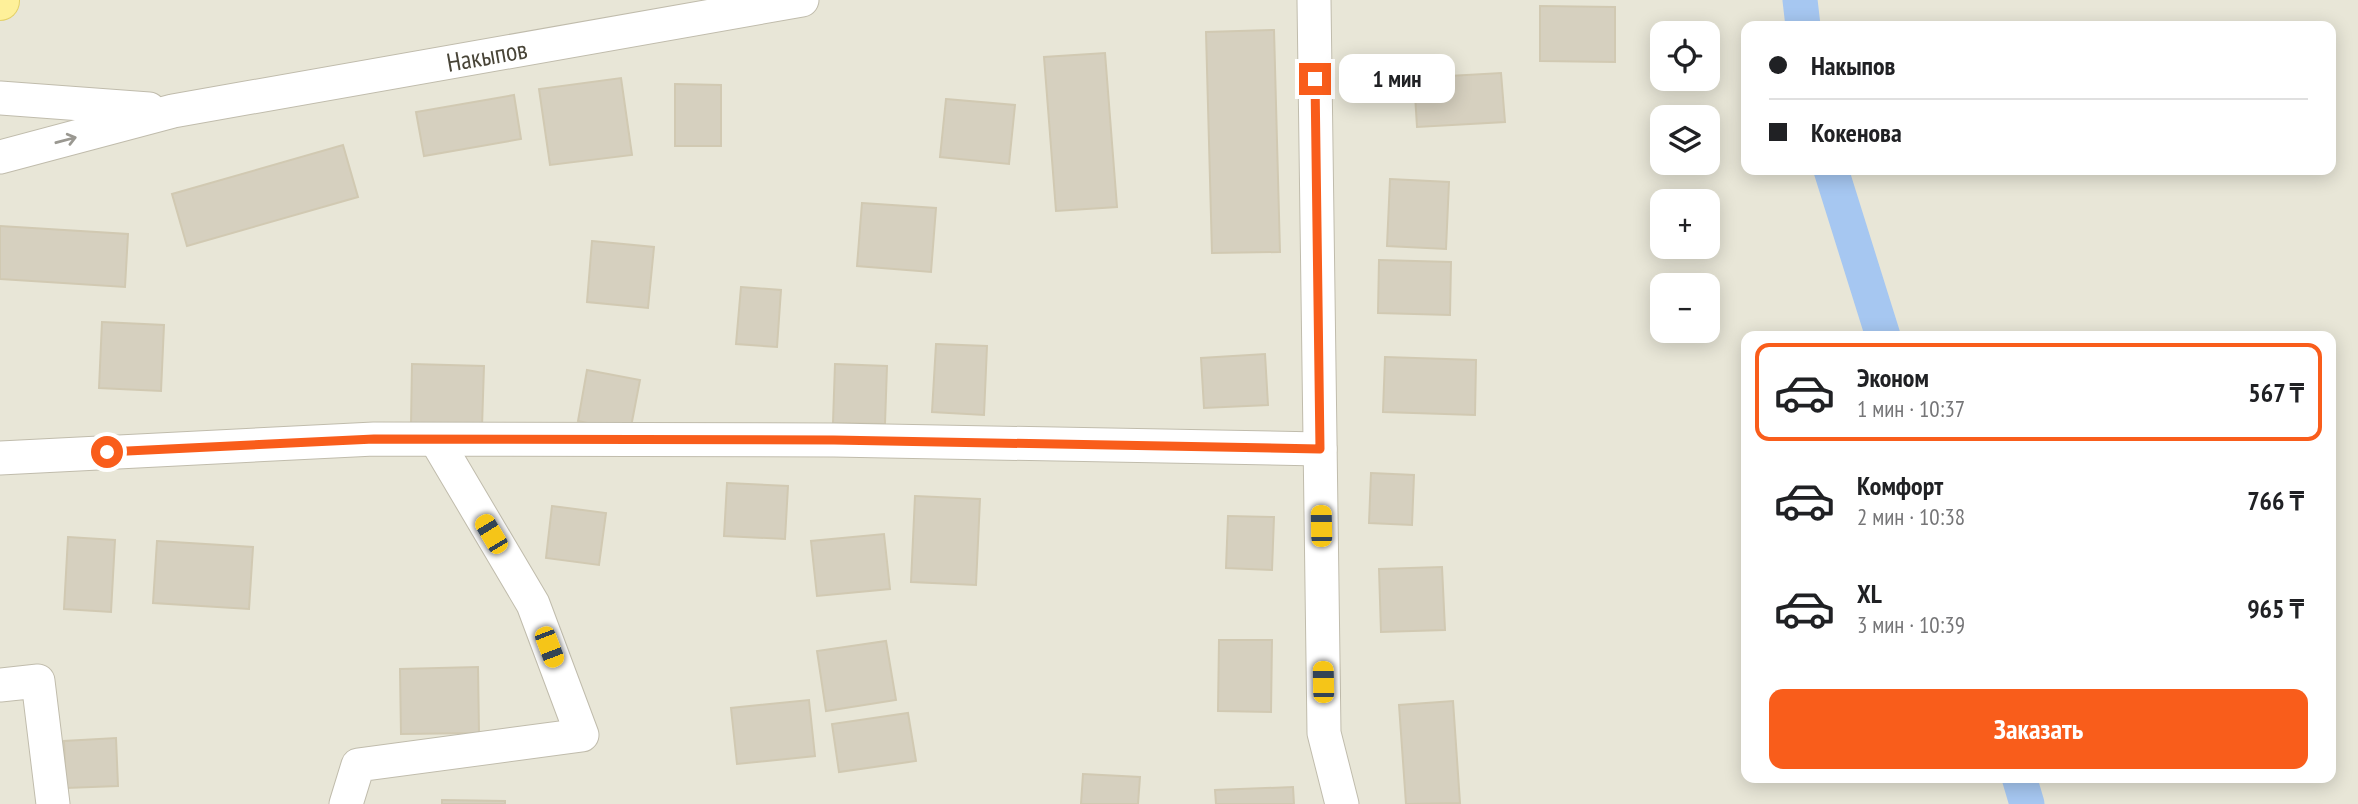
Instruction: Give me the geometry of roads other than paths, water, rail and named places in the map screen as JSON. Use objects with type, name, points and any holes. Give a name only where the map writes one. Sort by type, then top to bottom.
[{"type":"street","name":"Накыпов","points":[[173,111],[802,0]]},
{"type":"street","points":[[1314,0],[1324,733],[1342,804]]},
{"type":"street","points":[[0,98],[173,111]]},
{"type":"street","points":[[0,157],[173,111]]},
{"type":"street","points":[[0,458],[374,439],[834,440],[1320,449]]},
{"type":"street","points":[[346,804],[358,765],[582,735],[533,604],[436,440]]},
{"type":"street","points":[[0,685],[38,681],[53,804]]},
{"type":"waterway","points":[[1800,0],[1802,21]]},
{"type":"waterway","points":[[1833,175],[1881,331]]},
{"type":"waterway","points":[[2021,783],[2027,804]]}]
